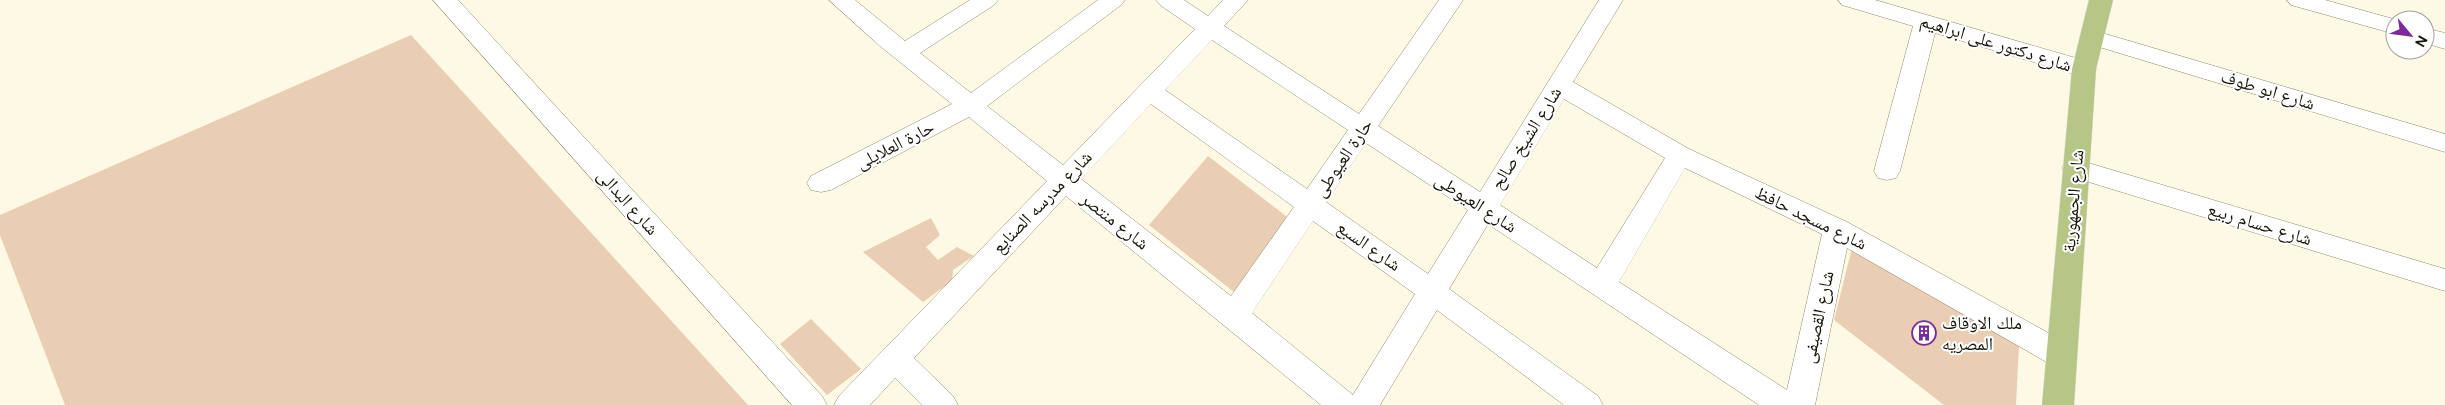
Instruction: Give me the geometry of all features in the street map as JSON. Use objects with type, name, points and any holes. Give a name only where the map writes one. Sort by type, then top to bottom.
[{"type":"main road","name":"شارع الجمهورية","points":[[2058,405],[2060,355],[2084,69],[2102,0]]},
{"type":"street","name":"شارع البدالى","points":[[444,0],[811,405]]},
{"type":"street","points":[[904,53],[986,0]]},
{"type":"street","name":"حارة العلايلى","points":[[821,183],[970,106],[1113,0]]},
{"type":"street","name":"شارع العيوطى","points":[[1168,0],[1784,405]]},
{"type":"street","name":"شارع مدرسه الصنايع","points":[[850,405],[1148,90],[1236,0]]},
{"type":"street","name":"حارة العيوطى","points":[[1234,315],[1451,0]]},
{"type":"street","name":"شارع الشيخ صالح","points":[[1363,405],[1611,0]]},
{"type":"street","name":"شارع دكتور على ابراهيم","points":[[1850,0],[2084,69]]},
{"type":"street","points":[[2299,0],[2385,24]]},
{"type":"street","name":"شارع منتصر","points":[[844,1],[904,53],[1234,315],[1342,405]]},
{"type":"street","points":[[1887,171],[1926,22]]},
{"type":"street","name":"شارع ابو طوف","points":[[2092,37],[2445,143]]},
{"type":"street","name":"شارع مسجد حافظ","points":[[1559,85],[1680,155],[1837,229],[2060,355]]},
{"type":"street","name":"شارع السبع","points":[[1148,90],[1433,292],[1587,405]]},
{"type":"street","points":[[1602,285],[1680,155]]},
{"type":"street","name":"شارع حسام ربيع","points":[[2075,168],[2445,280]]},
{"type":"street","name":"شارع القصيفى","points":[[1799,405],[1837,229]]},
{"type":"street","points":[[894,357],[942,405]]},
{"type":"building","points":[[411,35],[748,405],[65,405],[0,235],[0,215]]},
{"type":"building","points":[[1208,156],[1290,219],[1234,292],[1149,225]]},
{"type":"building","points":[[931,218],[940,235],[926,247],[938,260],[957,247],[974,256],[953,270],[952,281],[923,302],[863,252]]},
{"type":"building","name":"ملك الاوقاف المصريه","points":[[1852,248],[2019,346],[2016,405],[1944,405],[1834,320]]},
{"type":"building","points":[[811,319],[861,369],[827,395],[780,344]]},
{"type":"place","name":"ملك الاوقاف المصريه","points":[[1924,333]]}]
